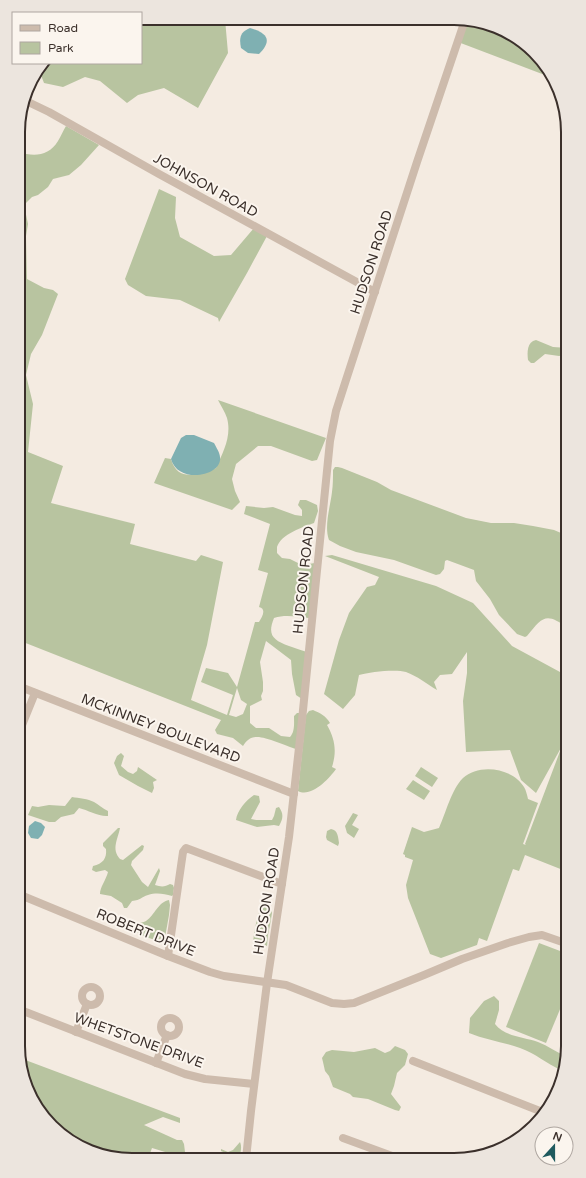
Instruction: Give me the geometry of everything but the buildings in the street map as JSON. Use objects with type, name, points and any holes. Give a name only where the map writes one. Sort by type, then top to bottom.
[{"type":"street","name":"HUDSON ROAD","points":[[247,1153],[267,983],[289,837],[331,437],[336,411],[463,25]]},
{"type":"street","name":"JOHNSON ROAD","points":[[29,103],[375,292]]},
{"type":"street","name":"MCKINNEY BOULEVARD","points":[[25,689],[294,794]]},
{"type":"street","points":[[25,718],[35,693]]},
{"type":"street","points":[[168,956],[182,852],[186,848],[282,884]]},
{"type":"street","name":"ROBERT DRIVE","points":[[25,897],[168,956],[223,976],[292,987],[338,1004],[348,1004],[364,999],[462,959],[515,941],[539,935],[561,942]]},
{"type":"street","points":[[76,1032],[87,1004]]},
{"type":"street","name":"WHETSTONE DRIVE","points":[[25,1012],[194,1076],[206,1079],[254,1084]]},
{"type":"street","points":[[156,1062],[167,1035]]},
{"type":"street","points":[[413,1061],[539,1111]]},
{"type":"street","points":[[342,1138],[384,1153]]},
{"type":"green space","points":[[142,25],[226,25],[228,53],[198,108],[164,88],[138,95],[127,103],[100,81],[85,77],[63,87],[44,83],[41,76],[50,64],[142,64]]},
{"type":"green space","points":[[465,26],[488,31],[513,43],[534,62],[544,75],[458,42]]},
{"type":"green space","points":[[66,126],[99,145],[81,165],[69,175],[53,179],[48,187],[38,195],[32,197],[25,204],[25,154],[41,154],[50,150],[58,141]]},
{"type":"green space","points":[[159,189],[176,197],[175,218],[180,237],[214,256],[231,255],[254,228],[267,236],[219,322],[218,318],[180,300],[146,296],[128,285],[125,279]]},
{"type":"green space","points":[[25,210],[28,224],[26,236],[27,279],[44,288],[53,290],[58,294],[42,335],[31,354],[26,375],[33,404],[28,452],[63,466],[51,503],[135,524],[130,544],[196,561],[201,555],[223,562],[207,645],[191,700],[227,715],[233,695],[201,682],[206,668],[228,673],[237,687],[255,622],[259,622],[263,613],[263,609],[259,607],[268,573],[258,570],[270,524],[244,514],[246,506],[264,508],[273,507],[302,516],[302,510],[298,505],[300,500],[306,500],[317,505],[318,511],[314,523],[283,538],[277,547],[277,553],[282,558],[290,559],[302,565],[315,563],[309,618],[287,616],[274,618],[271,629],[271,633],[275,639],[289,646],[307,652],[302,699],[296,695],[291,660],[266,641],[260,662],[263,682],[263,691],[261,696],[262,700],[250,706],[250,723],[256,728],[269,728],[281,736],[290,737],[292,735],[294,716],[297,713],[300,713],[296,749],[260,737],[250,739],[243,746],[233,738],[217,734],[215,730],[221,720],[25,643]],"holes":[[[237,688],[241,700],[247,704],[243,714],[236,717],[229,715]]]},
{"type":"green space","points":[[536,340],[553,347],[561,348],[561,356],[545,354],[534,363],[531,363],[528,360],[528,348],[533,341]]},
{"type":"green space","points":[[218,400],[326,438],[317,460],[312,461],[271,446],[258,446],[236,464],[232,479],[240,502],[232,510],[154,483],[165,458],[171,459],[174,467],[179,472],[184,474],[197,474],[216,468],[228,438],[227,418]]},
{"type":"green space","points":[[335,467],[342,468],[377,482],[391,490],[466,518],[491,523],[514,523],[533,526],[554,530],[561,533],[561,623],[550,618],[545,618],[541,620],[525,637],[517,634],[499,615],[490,599],[476,581],[474,570],[447,560],[445,561],[444,569],[440,574],[436,575],[394,560],[356,552],[329,540],[327,523],[333,470]]},
{"type":"green space","points":[[332,555],[436,586],[473,603],[512,646],[561,672],[561,748],[536,793],[521,780],[510,750],[466,752],[463,701],[467,673],[467,652],[452,674],[440,675],[434,682],[437,690],[406,672],[389,671],[359,675],[355,695],[343,709],[324,694],[339,640],[349,613],[367,587],[375,585],[379,577],[325,556]]},
{"type":"green space","points":[[313,710],[327,718],[330,723],[327,725],[332,735],[335,750],[332,767],[336,769],[329,778],[314,790],[303,792],[298,791],[306,715],[309,711]]},
{"type":"green space","points":[[561,749],[561,869],[525,855],[519,871],[513,869],[487,941],[479,938],[477,945],[441,958],[430,954],[408,898],[406,885],[413,860],[405,857],[403,854],[412,827],[424,832],[439,828],[452,795],[463,778],[478,770],[495,770],[512,775],[525,788],[528,799],[538,803],[523,844],[526,845],[525,844]]},
{"type":"green space","points":[[121,753],[124,756],[121,766],[128,772],[133,774],[137,771],[138,767],[157,780],[153,782],[154,788],[152,793],[119,775],[114,763],[117,756]]},
{"type":"green space","points":[[421,767],[438,778],[432,787],[415,776]]},
{"type":"green space","points":[[413,780],[430,791],[424,800],[406,789]]},
{"type":"green space","points":[[254,795],[259,796],[260,802],[251,819],[272,820],[276,808],[279,807],[282,812],[282,816],[279,826],[274,825],[257,827],[236,820],[242,806]]},
{"type":"green space","points":[[72,797],[94,802],[108,811],[108,816],[79,808],[74,814],[61,817],[55,822],[49,822],[28,815],[32,806],[65,806]]},
{"type":"green space","points":[[353,813],[358,815],[352,825],[359,829],[354,838],[347,833],[345,826]]},
{"type":"green space","points":[[118,828],[120,828],[116,851],[120,859],[123,860],[142,845],[144,846],[143,850],[132,861],[131,865],[142,882],[148,887],[159,868],[160,871],[155,885],[173,885],[174,888],[172,896],[151,894],[132,901],[127,908],[124,908],[122,903],[111,896],[100,894],[108,872],[105,870],[96,872],[92,870],[93,866],[104,860],[106,849],[103,846],[103,843]]},
{"type":"green space","points":[[331,829],[337,834],[339,843],[338,846],[327,840],[327,831]]},
{"type":"green space","points":[[264,898],[268,901],[272,913],[267,946],[263,944],[257,951],[253,944],[257,921]]},
{"type":"green space","points":[[169,900],[169,915],[164,943],[143,936],[129,927],[127,923],[139,923],[146,921],[162,903]]},
{"type":"green space","points":[[539,943],[561,951],[561,1007],[546,1043],[506,1027]]},
{"type":"green space","points":[[494,996],[499,1001],[499,1010],[495,1024],[504,1032],[538,1042],[561,1054],[558,1069],[525,1050],[469,1033],[470,1018],[484,1001]]},
{"type":"green space","points":[[395,1046],[405,1050],[408,1054],[405,1065],[397,1073],[391,1094],[401,1107],[399,1111],[368,1099],[353,1097],[350,1094],[333,1087],[329,1076],[325,1071],[322,1058],[326,1052],[332,1050],[354,1052],[375,1048],[385,1053],[390,1051]]},
{"type":"green space","points":[[26,1060],[180,1118],[180,1123],[163,1117],[144,1125],[177,1140],[182,1140],[185,1152],[187,1153],[168,1153],[152,1148],[150,1153],[118,1152],[91,1145],[73,1135],[52,1116],[43,1105],[31,1080]]},
{"type":"green space","points":[[240,1142],[240,1153],[226,1153],[221,1151],[221,1149],[228,1152],[233,1150]]},
{"type":"water","points":[[250,28],[261,32],[266,38],[266,45],[259,54],[248,53],[241,48],[240,41],[242,33]]},
{"type":"water","points":[[186,435],[194,435],[214,443],[220,457],[219,464],[215,469],[208,473],[190,475],[175,467],[171,459],[181,438]]},
{"type":"water","points":[[35,821],[41,823],[45,827],[42,835],[38,839],[31,838],[28,833],[29,826]]}]
